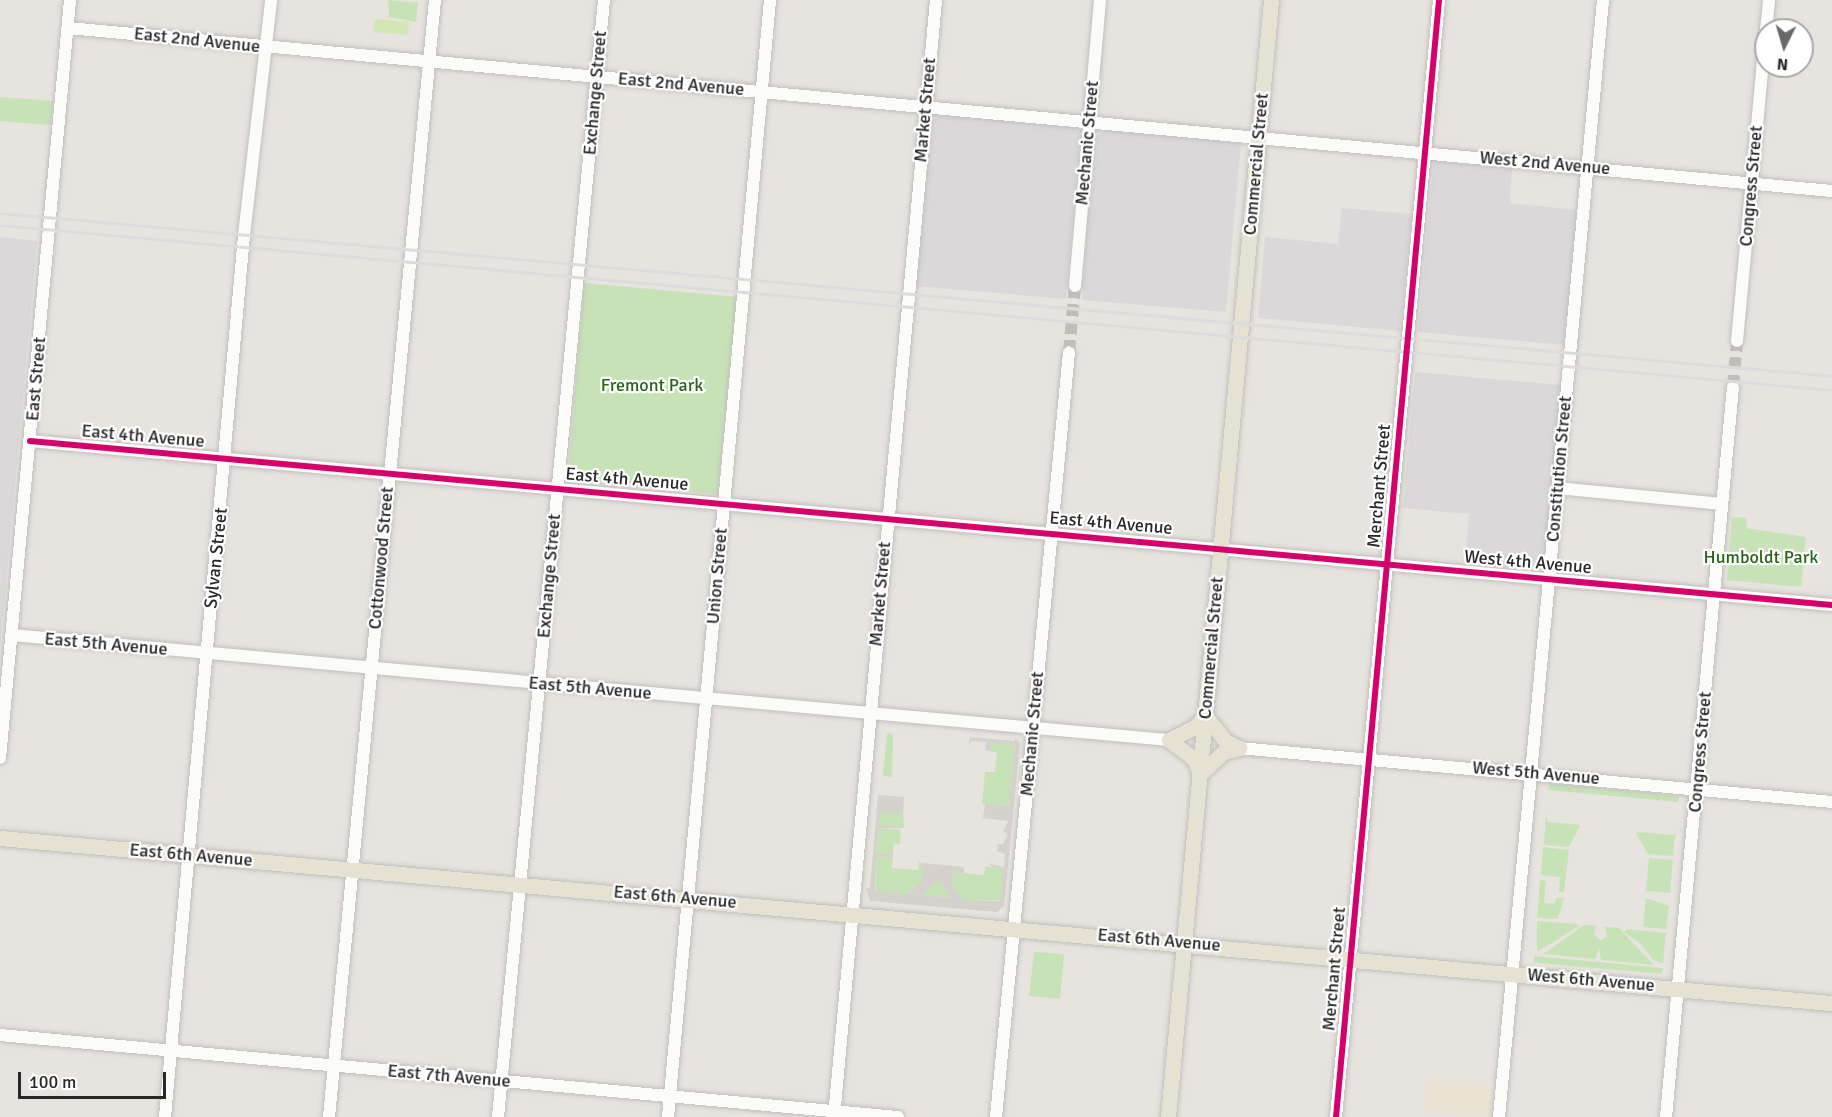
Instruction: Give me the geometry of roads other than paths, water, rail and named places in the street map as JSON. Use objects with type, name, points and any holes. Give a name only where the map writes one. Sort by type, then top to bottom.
[{"type":"main road","name":"Commercial Street","points":[[1168,1117],[1271,0]]},
{"type":"main road","points":[[1205,715],[1225,741],[1239,748],[1224,752],[1200,774],[1194,759],[1169,740],[1195,727],[1205,715]]},
{"type":"main road","name":"East 6th Avenue","points":[[0,838],[1351,957]]},
{"type":"main road","name":"West 6th Avenue","points":[[1351,957],[1832,1003]]},
{"type":"street","name":"East Street","points":[[0,758],[70,0]]},
{"type":"street","name":"Sylvan Street","points":[[165,1117],[187,854],[226,459],[244,235],[271,0]]},
{"type":"street","name":"Cottonwood Street","points":[[329,1117],[388,473],[435,0]]},
{"type":"street","name":"Exchange Street","points":[[498,1117],[604,0]]},
{"type":"street","name":"Union Street","points":[[669,1117],[770,0]]},
{"type":"street","name":"Market Street","points":[[834,1114],[871,712],[886,517],[936,0]]},
{"type":"street","name":"Mechanic Street","points":[[1075,286],[1100,0]]},
{"type":"street","name":"Merchant Street","points":[[1336,1117],[1438,0]]},
{"type":"street","name":"Constitution Street","points":[[1499,1117],[1603,0]]},
{"type":"street","name":"Congress Street","points":[[1767,18],[1769,0]]},
{"type":"street","name":"East 2nd Avenue","points":[[68,27],[1259,137]]},
{"type":"street","name":"Congress Street","points":[[1737,341],[1762,78]]},
{"type":"street","name":"West 2nd Avenue","points":[[1259,137],[1832,190]]},
{"type":"street","name":"Mechanic Street","points":[[996,1117],[1069,352]]},
{"type":"street","name":"Congress Street","points":[[1666,1117],[1733,387]]},
{"type":"street","name":"East 4th Avenue","points":[[30,441],[1221,548]]},
{"type":"street","points":[[1557,489],[1722,504]]},
{"type":"street","name":"West 4th Avenue","points":[[1221,548],[1832,605]]},
{"type":"street","name":"East 5th Avenue","points":[[12,635],[1169,740]]},
{"type":"street","name":"West 5th Avenue","points":[[1239,748],[1369,758],[1832,802]]},
{"type":"street","name":"East 7th Avenue","points":[[0,1035],[670,1096],[834,1114],[898,1117]]},
{"type":"tunnel","points":[[1069,352],[1075,286]]},
{"type":"tunnel","points":[[1733,387],[1737,341]]},
{"type":"railway","points":[[0,213],[1832,376]]},
{"type":"railway","points":[[0,225],[1832,390]]},
{"type":"park label","name":"Fremont Park","points":[[652,385]]},
{"type":"park label","name":"Humboldt Park","points":[[1761,557]]}]
